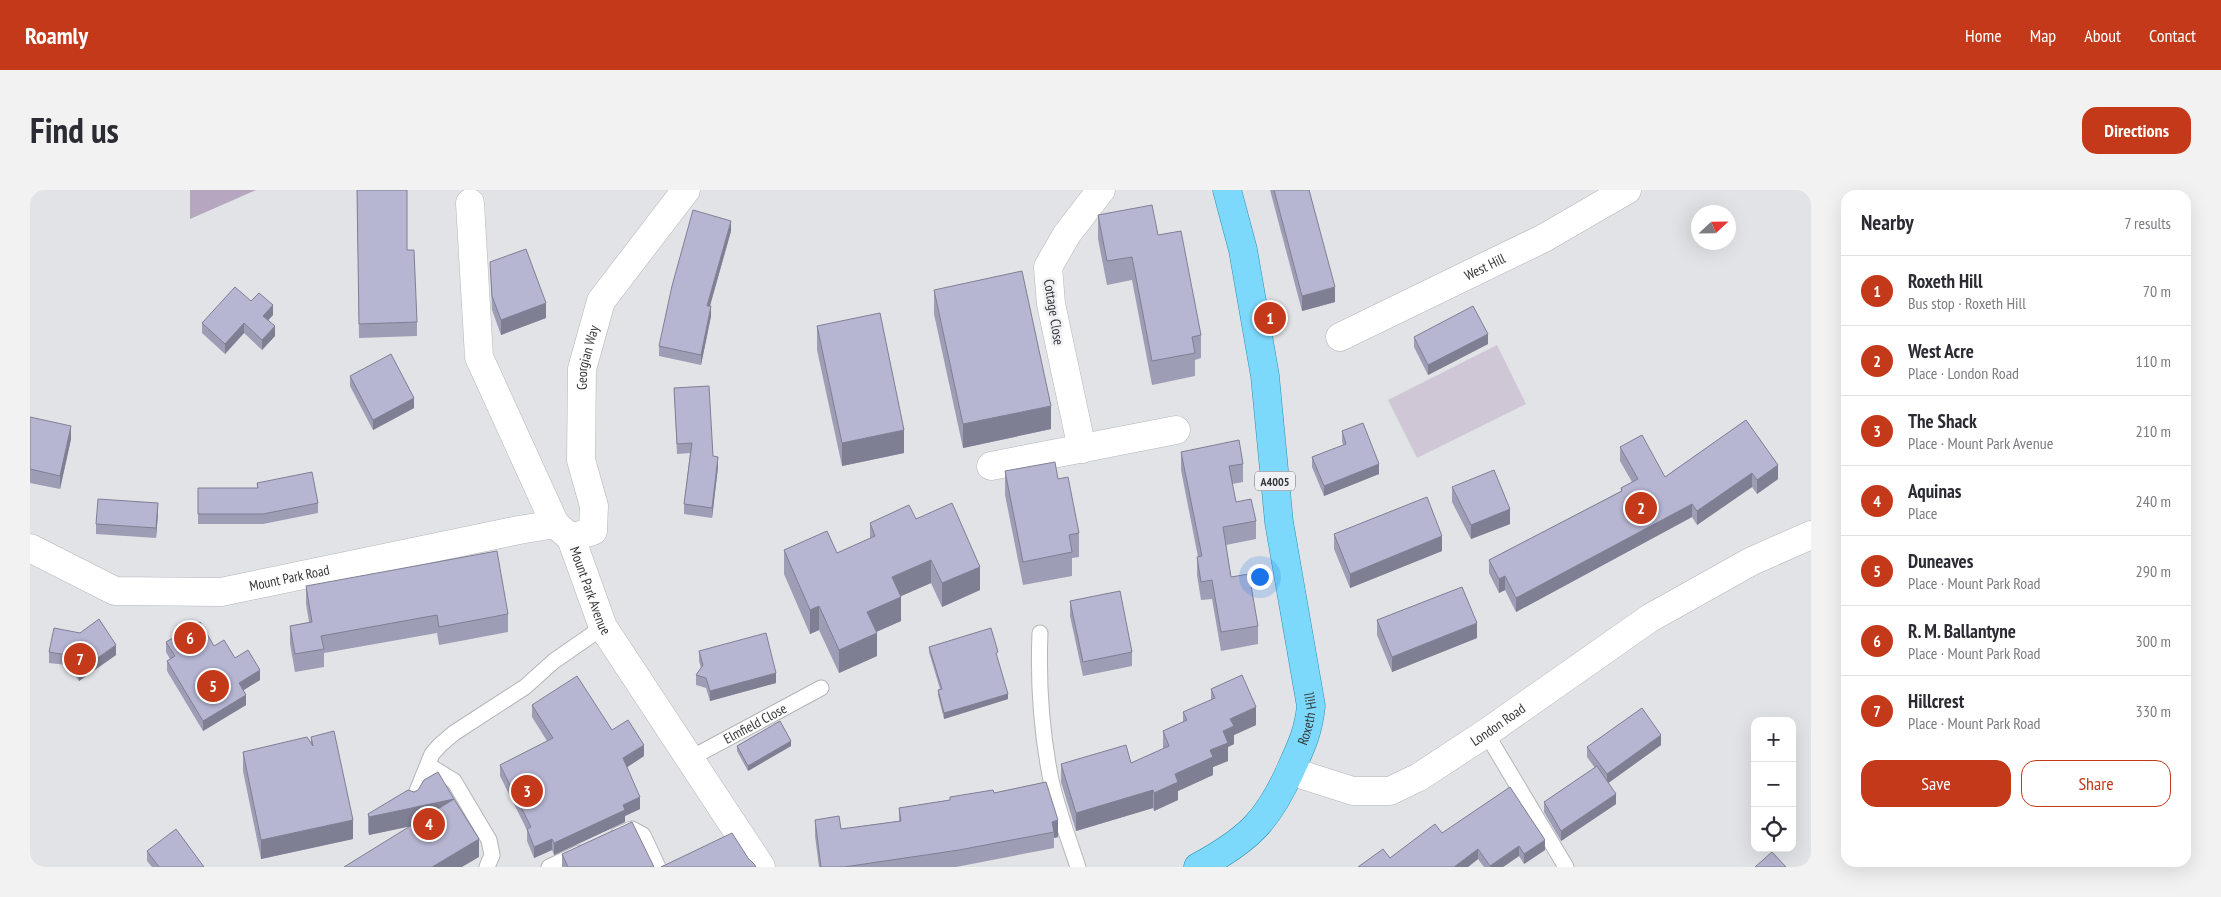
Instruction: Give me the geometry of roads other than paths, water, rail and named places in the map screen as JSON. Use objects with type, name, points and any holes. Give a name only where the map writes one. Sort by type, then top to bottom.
[{"type":"main road","name":"Roxeth Hill","points":[[1226,190],[1243,250],[1265,376],[1279,522],[1311,706],[1308,732],[1290,770]]},
{"type":"main road","name":"A4005","points":[[1198,867],[1228,851],[1255,829],[1278,799],[1290,770]]},
{"type":"street","name":"Georgian Way","points":[[563,531],[593,531],[594,506],[581,460],[582,369],[601,301],[686,190]]},
{"type":"street","name":"Cottage Close","points":[[1082,448],[1051,304],[1048,267],[1067,234],[1101,190]]},
{"type":"street","name":"West Hill","points":[[1340,337],[1544,238],[1627,190]]},
{"type":"street","name":"Mount Park Avenue","points":[[470,203],[479,358],[563,531],[603,627],[688,759],[761,867]]},
{"type":"street","points":[[991,466],[1176,430]]},
{"type":"street","name":"Mount Park Road","points":[[30,548],[115,591],[221,592],[519,530],[563,531]]},
{"type":"street","name":"London Road","points":[[1290,770],[1353,791],[1390,791],[1419,777],[1486,733],[1650,618],[1752,561],[1811,535]]},
{"type":"lane","points":[[413,801],[432,754],[454,734],[525,687],[554,662],[603,627]]},
{"type":"lane","points":[[1040,633],[1038,673],[1050,775],[1078,867]]},
{"type":"lane","name":"Elmfield Close","points":[[688,759],[821,688]]},
{"type":"lane","points":[[1486,733],[1566,867]]},
{"type":"lane","points":[[428,765],[454,781],[489,840],[492,855],[487,867]]},
{"type":"lane","points":[[607,840],[632,829],[643,834],[658,867]]},
{"type":"lane","points":[[549,867],[591,848]]},
{"type":"place","name":"Roxeth Hill","points":[[1270,318]]},
{"type":"place","name":"West Acre","points":[[1641,508]]},
{"type":"place","name":"R. M. Ballantyne","points":[[190,638]]},
{"type":"place","name":"Hillcrest","points":[[80,659]]},
{"type":"place","name":"Duneaves","points":[[213,686]]},
{"type":"place","name":"The Shack","points":[[527,791]]},
{"type":"place","name":"Aquinas","points":[[429,824]]}]
